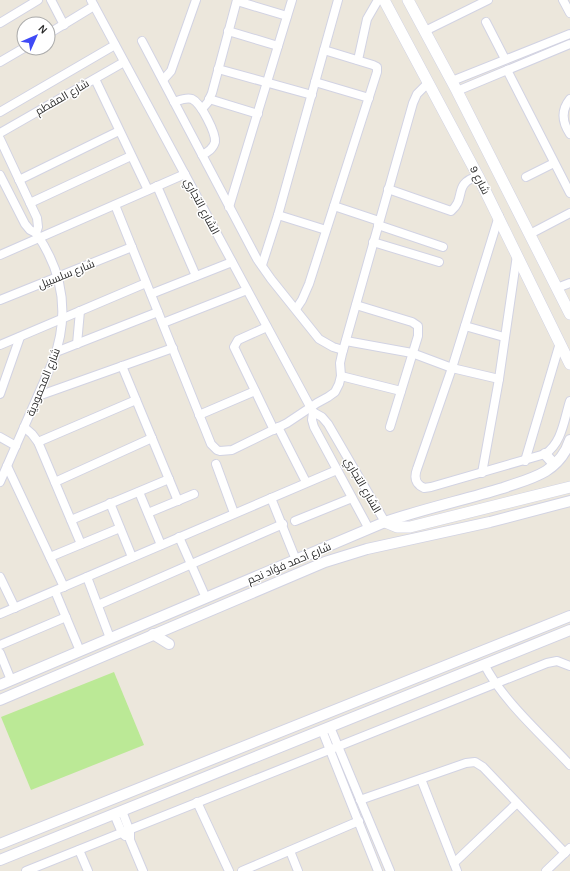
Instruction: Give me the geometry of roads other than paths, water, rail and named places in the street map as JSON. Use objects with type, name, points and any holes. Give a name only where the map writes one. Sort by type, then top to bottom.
[{"type":"main road","name":"شارع 9","points":[[384,0],[478,176],[570,364]]},
{"type":"main road","name":"شارع 9","points":[[408,0],[452,81],[570,314]]},
{"type":"main road","points":[[384,522],[397,527],[410,527],[570,487]]},
{"type":"street","points":[[0,23],[38,0]]},
{"type":"street","points":[[51,0],[64,25]]},
{"type":"street","points":[[163,80],[171,71],[196,0]]},
{"type":"street","points":[[202,108],[209,99],[237,0],[257,3],[287,16]]},
{"type":"street","points":[[229,207],[292,0]]},
{"type":"street","points":[[262,265],[278,215],[338,0]]},
{"type":"street","points":[[358,60],[367,19],[378,0]]},
{"type":"street","points":[[426,31],[488,0]]},
{"type":"street","points":[[562,0],[570,13]]},
{"type":"street","points":[[56,30],[93,3]]},
{"type":"street","name":"الشارع التجاري","points":[[93,3],[312,410],[322,417],[328,424],[384,522]]},
{"type":"street","points":[[486,22],[505,59]]},
{"type":"street","points":[[228,31],[278,46]]},
{"type":"street","points":[[452,81],[570,34]]},
{"type":"street","points":[[142,41],[229,207],[262,265],[319,339],[333,348],[343,350]]},
{"type":"street","points":[[457,91],[570,44]]},
{"type":"street","name":"شارع المقطم","points":[[0,112],[116,45]]},
{"type":"street","points":[[296,309],[307,290],[377,70],[373,65],[324,50]]},
{"type":"street","points":[[0,62],[16,53]]},
{"type":"street","name":"شارع المقطم","points":[[0,133],[124,62]]},
{"type":"street","points":[[218,69],[312,95]]},
{"type":"street","points":[[507,70],[570,193]]},
{"type":"street","points":[[95,79],[148,190]]},
{"type":"street","points":[[315,82],[369,98]]},
{"type":"street","points":[[114,205],[212,444],[217,450],[220,451],[232,450],[312,410],[335,392],[341,376],[340,363],[343,350],[414,98],[420,89],[428,83]]},
{"type":"street","points":[[174,102],[183,99],[191,99],[197,102],[202,108],[215,138],[212,148],[202,155]]},
{"type":"street","points":[[209,99],[258,114]]},
{"type":"street","points":[[570,99],[565,107],[563,116],[570,134]]},
{"type":"street","points":[[19,180],[119,131]]},
{"type":"street","points":[[0,139],[38,221],[38,235]]},
{"type":"street","points":[[30,203],[131,156]]},
{"type":"street","points":[[526,177],[554,163]]},
{"type":"street","points":[[0,255],[38,235],[114,205],[185,174]]},
{"type":"street","points":[[0,175],[3,187],[25,224],[30,230],[38,235]]},
{"type":"street","points":[[388,189],[451,211],[458,202],[463,185],[470,179],[478,176]]},
{"type":"street","points":[[157,186],[196,276]]},
{"type":"street","points":[[334,206],[443,247]]},
{"type":"street","points":[[530,234],[570,214]]},
{"type":"street","points":[[278,215],[326,230]]},
{"type":"street","points":[[498,216],[452,368],[416,469],[416,481],[421,486],[428,488],[545,454],[554,446],[558,439],[570,401]]},
{"type":"street","name":"شارع المحمودية","points":[[0,482],[38,396],[61,336],[63,319],[62,298],[58,277],[49,253],[38,235]]},
{"type":"street","points":[[374,242],[439,262]]},
{"type":"street","name":"شارع سلسبيل","points":[[0,300],[132,247]]},
{"type":"street","points":[[482,473],[517,254]]},
{"type":"street","points":[[151,294],[232,262]]},
{"type":"street","points":[[0,345],[146,283]]},
{"type":"street","points":[[557,288],[570,283]]},
{"type":"street","points":[[162,323],[247,290]]},
{"type":"street","points":[[356,305],[412,322],[418,326],[418,336],[390,427]]},
{"type":"street","points":[[77,344],[80,311]]},
{"type":"street","points":[[56,352],[158,312]]},
{"type":"street","points":[[465,326],[504,337]]},
{"type":"street","points":[[267,327],[238,340],[235,344],[235,349],[255,391],[306,482]]},
{"type":"street","points":[[0,394],[20,337]]},
{"type":"street","points":[[346,341],[412,354],[452,368],[498,379]]},
{"type":"street","points":[[525,461],[560,343]]},
{"type":"street","points":[[38,396],[173,348]]},
{"type":"street","points":[[122,366],[178,501]]},
{"type":"street","points":[[341,376],[401,391]]},
{"type":"street","points":[[199,414],[255,391]]},
{"type":"street","points":[[38,442],[136,400]]},
{"type":"street","name":"الشارع التجاري","points":[[312,410],[314,427],[368,529]]},
{"type":"street","points":[[24,427],[38,442],[81,544]]},
{"type":"street","points":[[0,437],[16,446]]},
{"type":"street","points":[[55,482],[152,438]]},
{"type":"street","name":"شارع أحمد فؤاد نجم","points":[[0,685],[384,522],[455,502],[538,475],[554,464],[569,447]]},
{"type":"street","points":[[545,454],[554,464]]},
{"type":"street","points":[[216,464],[234,512]]},
{"type":"street","points":[[7,466],[64,587]]},
{"type":"street","points":[[0,614],[234,512],[337,470]]},
{"type":"street","points":[[71,520],[169,479]]},
{"type":"street","points":[[139,492],[161,545]]},
{"type":"street","points":[[148,513],[194,494]]},
{"type":"street","points":[[271,498],[283,524],[296,560]]},
{"type":"street","points":[[295,521],[352,498]]},
{"type":"street","name":"شارع أحمد فؤاد نجم","points":[[0,700],[298,572],[339,557],[570,501]]},
{"type":"street","points":[[110,503],[132,557]]},
{"type":"street","points":[[98,605],[283,524]]},
{"type":"street","points":[[50,557],[120,528]]},
{"type":"street","points":[[179,537],[206,598]]},
{"type":"street","points":[[87,577],[110,638]]},
{"type":"street","points":[[0,579],[15,608]]},
{"type":"street","points":[[55,591],[80,651]]},
{"type":"street","points":[[0,844],[570,616]]},
{"type":"street","points":[[0,645],[66,617]]},
{"type":"street","points":[[0,860],[570,630]]},
{"type":"street","points":[[153,634],[168,644]]},
{"type":"street","points":[[0,653],[11,680]]},
{"type":"street","points":[[26,871],[334,747],[552,662],[562,662],[570,666]]},
{"type":"street","points":[[484,664],[496,684],[509,700],[570,765]]},
{"type":"street","points":[[326,728],[360,800],[390,871]]},
{"type":"street","points":[[334,747],[378,871]]},
{"type":"street","points":[[360,800],[466,763],[475,762],[483,767],[517,803],[567,851],[546,871]]},
{"type":"street","points":[[421,779],[457,871]]},
{"type":"street","points":[[197,802],[229,871]]},
{"type":"street","points":[[454,863],[517,803]]},
{"type":"street","points":[[118,812],[143,871]]},
{"type":"street","points":[[242,871],[359,821]]},
{"type":"street","points":[[79,850],[88,871]]},
{"type":"street","points":[[290,851],[298,871]]}]
